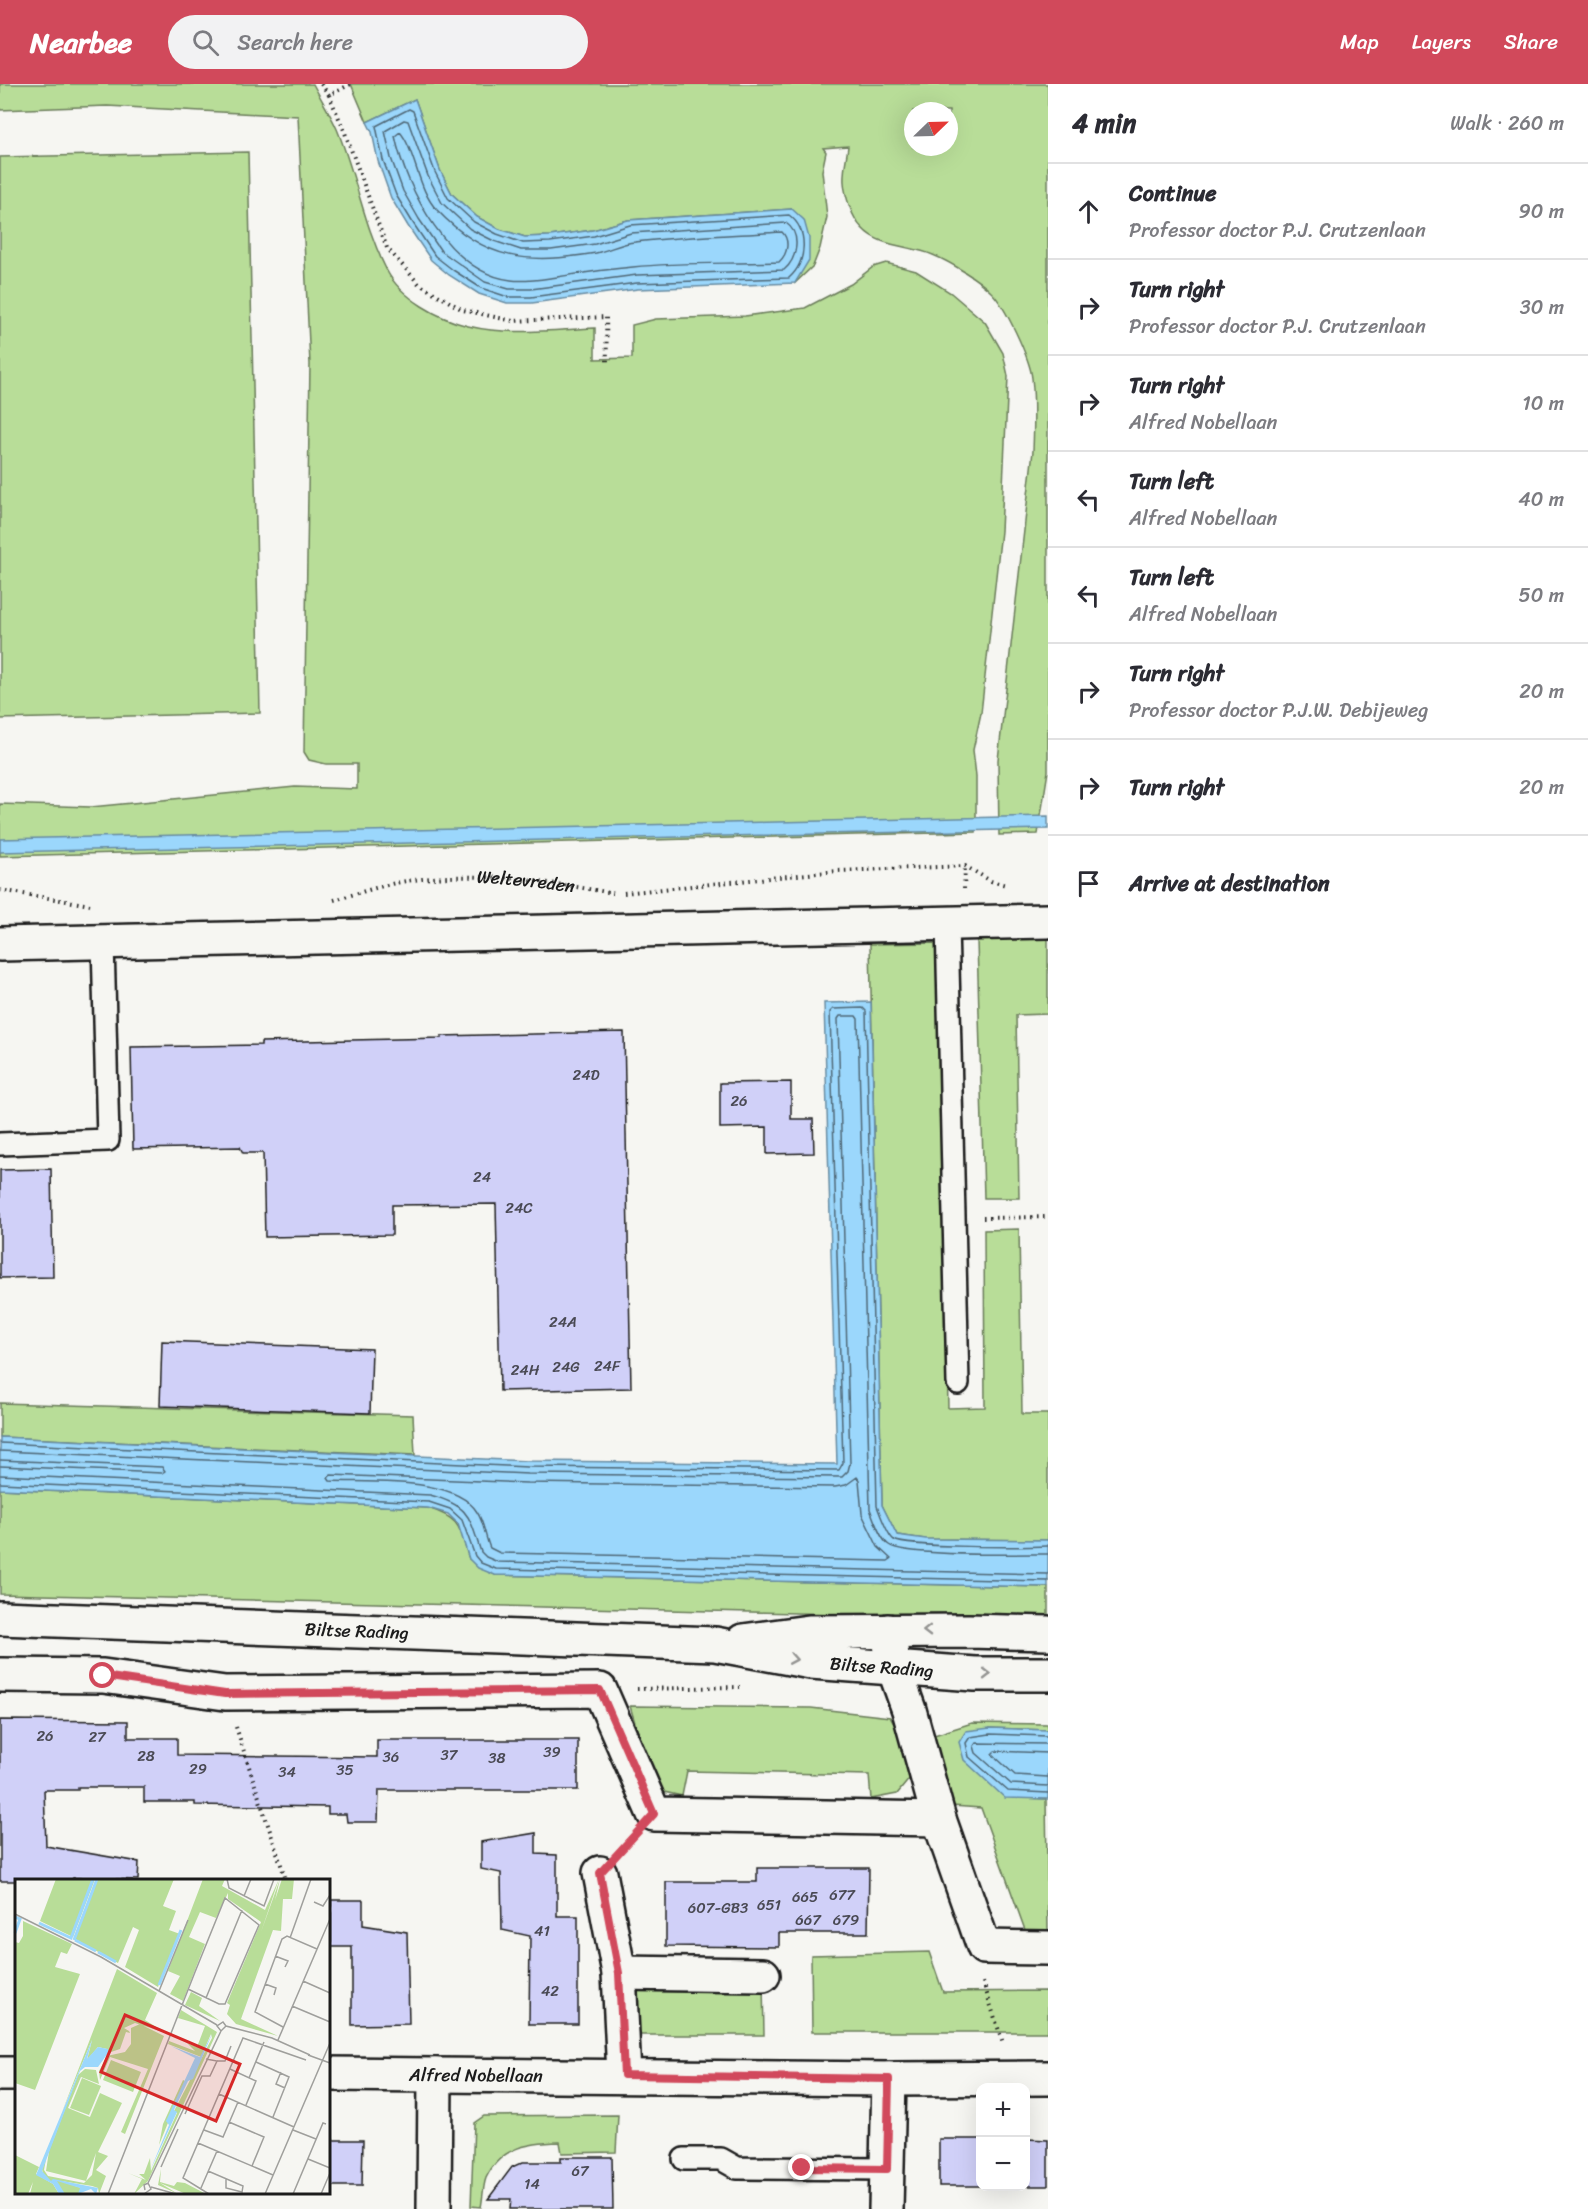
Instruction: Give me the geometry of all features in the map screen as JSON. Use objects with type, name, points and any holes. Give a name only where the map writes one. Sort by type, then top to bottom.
[{"type":"street","points":[[0,944],[1048,921]]},
{"type":"street","name":"Biltse Rading","points":[[0,1618],[715,1644],[812,1662],[975,1674],[1048,1674]]},
{"type":"street","name":"Biltse Rading","points":[[715,1644],[809,1632],[969,1630],[1048,1633]]},
{"type":"street","points":[[888,1632],[894,1668],[909,1710],[939,1819],[984,1947],[1048,1948]]},
{"type":"street","points":[[0,1675],[103,1676],[225,1694],[600,1690],[654,1814],[939,1819]]},
{"type":"street","points":[[600,1873],[619,1973],[624,2075]]},
{"type":"street","points":[[619,1973],[763,1975]]},
{"type":"street","name":"Alfred Nobellaan","points":[[330,2074],[889,2079],[1048,2078]]},
{"type":"street","points":[[434,2209],[435,2075]]},
{"type":"street","points":[[886,2209],[889,2079]]},
{"type":"lane","points":[[947,924],[958,1383]]},
{"type":"lane","points":[[0,1144],[108,1140],[103,942]]},
{"type":"lane","points":[[684,2159],[721,2159],[737,2168],[887,2169]]},
{"type":"path","points":[[321,84],[329,95],[344,130],[387,248],[419,284],[463,310],[513,321],[606,317],[607,365]]},
{"type":"path","points":[[329,95],[351,84]]},
{"type":"path","name":"Weltevreden","points":[[332,900],[412,880],[479,875],[544,881],[614,894],[837,871],[965,866],[991,881],[1011,886]]},
{"type":"path","points":[[0,890],[100,907]]},
{"type":"path","points":[[954,1218],[1048,1217]]},
{"type":"path","points":[[225,1694],[285,1879]]},
{"type":"path","points":[[984,1947],[977,1962],[1014,2078]]},
{"type":"green space","points":[[0,84],[313,84],[337,129],[379,254],[393,281],[401,290],[433,313],[468,326],[515,332],[595,328],[595,359],[632,358],[632,325],[656,319],[745,316],[805,308],[851,284],[873,267],[886,263],[916,271],[951,293],[985,322],[1003,353],[1008,376],[1001,531],[981,713],[973,750],[976,776],[976,832],[0,856],[0,804],[91,807],[295,787],[357,789],[357,764],[326,764],[309,760],[304,752],[310,364],[298,116],[107,106],[0,110]]},
{"type":"green space","points":[[351,84],[1048,84],[1048,771],[1038,834],[999,835],[998,760],[1033,451],[1034,405],[1032,378],[1027,358],[1010,320],[997,299],[971,276],[955,266],[924,252],[886,243],[869,234],[858,224],[847,200],[845,188],[844,173],[848,146],[823,148],[826,152],[822,171],[827,217],[813,266],[795,283],[792,209],[628,220],[593,230],[550,236],[525,237],[499,229],[477,217],[452,194],[440,170],[415,99],[367,122]]},
{"type":"green space","points":[[248,152],[260,713],[0,719],[0,157]]},
{"type":"green space","points":[[1048,938],[1048,1014],[1016,1015],[1019,1198],[984,1198],[977,940]]},
{"type":"green space","points":[[938,943],[948,1408],[985,1407],[984,1230],[1019,1229],[1022,1414],[1048,1414],[1048,1540],[925,1539],[897,1535],[882,1505],[870,944]]},
{"type":"green space","points":[[0,1403],[413,1415],[415,1455],[0,1437]]},
{"type":"green space","points":[[0,1489],[428,1508],[453,1521],[461,1532],[469,1559],[495,1575],[1048,1587],[1048,1619],[0,1594]]},
{"type":"green space","points":[[630,1706],[811,1708],[890,1717],[903,1740],[910,1778],[897,1794],[871,1799],[869,1775],[687,1771],[682,1796],[655,1790]]},
{"type":"green space","points":[[972,1723],[1048,1724],[1048,1730],[990,1728],[1005,1797],[1046,1799],[1048,1932],[1025,1930],[981,1808],[952,1806],[931,1736]]},
{"type":"green space","points":[[929,1952],[943,1992],[1048,1991],[1048,2032],[812,2032],[811,1955]]},
{"type":"green space","points":[[654,1978],[763,1983],[764,2035],[632,2035],[633,1991]]},
{"type":"green space","points":[[618,2115],[616,2152],[562,2153],[560,2142],[517,2148],[492,2167],[485,2181],[481,2207],[471,2206],[474,2123],[484,2116]]},
{"type":"water","points":[[415,99],[440,170],[452,194],[477,217],[499,229],[525,237],[550,236],[593,230],[628,220],[792,209],[804,220],[809,238],[809,260],[795,283],[638,289],[532,303],[507,303],[479,294],[449,275],[431,260],[391,198],[378,161],[372,132],[367,122]]},
{"type":"water","points":[[1048,816],[1048,829],[0,852],[0,839]]},
{"type":"water","points":[[871,1002],[882,1505],[897,1535],[926,1539],[1048,1540],[1048,1587],[495,1575],[478,1568],[469,1559],[458,1524],[448,1514],[428,1508],[0,1489],[0,1437],[528,1461],[837,1464],[824,1003]]},
{"type":"water","points":[[990,1728],[1048,1730],[1048,1799],[1005,1798],[964,1760],[959,1742],[966,1731]]},
{"type":"building","points":[[624,1032],[631,1388],[500,1391],[496,1204],[392,1205],[392,1235],[265,1237],[263,1153],[243,1153],[240,1147],[133,1149],[131,1047],[261,1045],[261,1042]]},
{"type":"building","points":[[791,1082],[791,1119],[813,1119],[814,1153],[767,1154],[767,1127],[720,1128],[720,1083]]},
{"type":"building","points":[[51,1169],[53,1277],[0,1278],[0,1170]]},
{"type":"building","points":[[162,1341],[372,1349],[370,1413],[160,1406]]},
{"type":"building","points":[[0,1720],[128,1721],[128,1738],[177,1738],[177,1755],[377,1757],[377,1740],[578,1740],[578,1790],[379,1790],[378,1822],[347,1822],[346,1814],[328,1814],[328,1807],[144,1802],[144,1787],[78,1787],[78,1790],[44,1790],[46,1846],[139,1862],[138,1879],[73,1878],[0,1881]]},
{"type":"building","points":[[536,1833],[536,1854],[557,1855],[557,1916],[578,1916],[578,2024],[529,2024],[530,1936],[502,1930],[501,1873],[481,1869],[481,1842]]},
{"type":"building","points":[[757,1868],[869,1868],[868,1933],[779,1933],[779,1947],[666,1946],[666,1882],[757,1882]]},
{"type":"building","points":[[331,1900],[363,1900],[363,1925],[407,1932],[409,2024],[352,2025],[352,1947],[331,1947]]},
{"type":"building","points":[[939,2139],[976,2139],[976,2186],[939,2186]]},
{"type":"building","points":[[1030,2139],[1048,2140],[1048,2186],[1030,2186]]},
{"type":"building","points":[[330,2140],[363,2140],[362,2186],[330,2186]]},
{"type":"building","points":[[561,2157],[612,2157],[613,2209],[510,2209],[511,2199],[488,2199],[512,2167],[523,2162],[561,2162]]},
{"type":"route","points":[[103,1676],[225,1694],[600,1690],[654,1814],[600,1873],[619,1973],[624,2075],[889,2079],[887,2169],[802,2168]]}]
